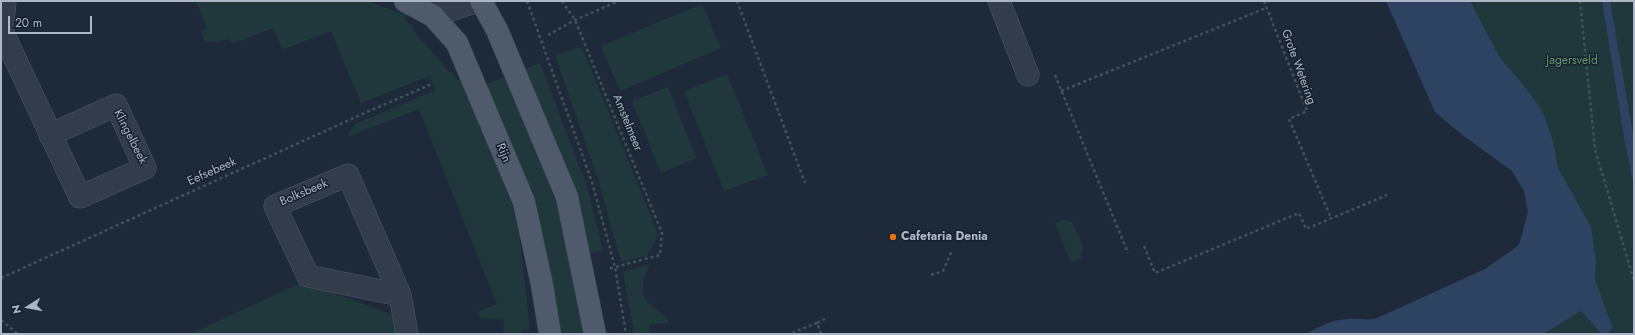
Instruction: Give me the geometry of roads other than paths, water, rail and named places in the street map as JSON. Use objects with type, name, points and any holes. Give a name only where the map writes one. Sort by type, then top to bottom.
[{"type":"main road","name":"Rijn","points":[[404,1],[434,8],[457,43],[524,202],[542,284],[550,334]]},
{"type":"main road","points":[[481,1],[497,30],[567,197],[595,334]]},
{"type":"street","name":"Klingelbeek","points":[[5,1],[2,31],[50,135],[80,197],[145,168],[116,105],[50,135]]},
{"type":"street","points":[[434,8],[477,1]]},
{"type":"street","points":[[999,1],[1028,75]]},
{"type":"street","name":"Bolksbeek","points":[[400,295],[308,276],[275,206],[348,175],[400,295],[407,334]]},
{"type":"water","points":[[1386,1],[1470,1],[1500,58],[1525,87],[1543,112],[1553,141],[1558,168],[1591,227],[1596,261],[1595,280],[1613,328],[1607,334],[1602,334],[1581,311],[1544,334],[1305,334],[1336,320],[1375,319],[1485,269],[1519,245],[1528,212],[1524,191],[1512,171],[1461,134],[1435,112]]},
{"type":"water","points":[[1602,1],[1610,1],[1634,140],[1634,186],[1625,143]]},
{"type":"place","name":"Cafetaria Denia","points":[[893,237]]},
{"type":"park label","name":"Jagersveld","points":[[1572,61]]}]
